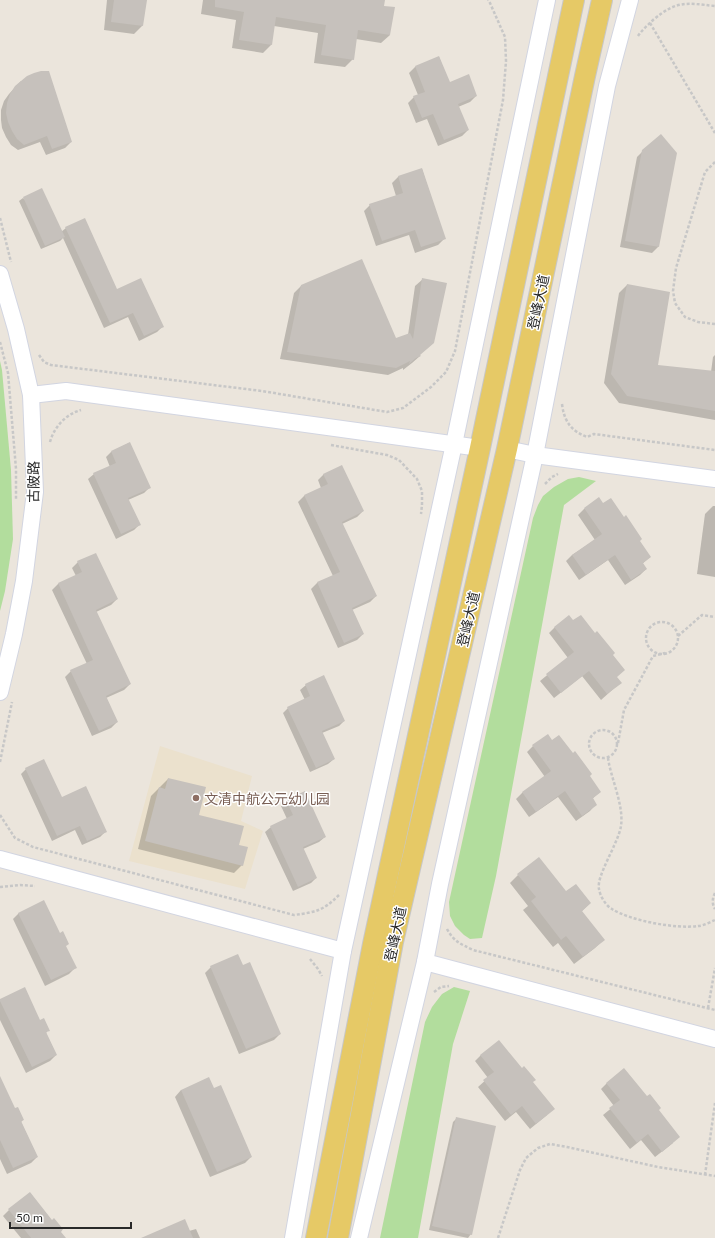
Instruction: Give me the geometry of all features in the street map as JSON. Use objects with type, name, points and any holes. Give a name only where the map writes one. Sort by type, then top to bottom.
[{"type":"main road","name":"登峰大道","points":[[316,1238],[373,944],[480,448],[574,0]]},
{"type":"main road","name":"登峰大道","points":[[338,1238],[393,942],[507,449],[583,84],[602,0]]},
{"type":"street","points":[[293,1238],[343,951],[454,444],[547,0]]},
{"type":"street","points":[[359,1238],[425,962],[440,884],[535,454],[607,86],[630,0]]},
{"type":"street","name":"古陂路","points":[[6,269],[16,329],[31,396],[35,492],[24,581],[14,634],[6,697]]},
{"type":"street","points":[[31,396],[66,391],[480,448]]},
{"type":"street","points":[[507,449],[715,479]]},
{"type":"street","points":[[0,859],[343,951]]},
{"type":"street","points":[[425,962],[715,1039]]},
{"type":"path","points":[[39,354],[44,362],[57,366],[262,391],[387,412],[403,408],[416,399],[446,372],[455,351],[503,100],[506,61],[505,37],[488,0]]},
{"type":"path","points":[[638,38],[640,32],[670,7],[686,3],[715,6]]},
{"type":"path","points":[[650,23],[715,133]]},
{"type":"path","points":[[715,162],[705,172],[676,268],[673,291],[675,303],[685,317],[698,322],[715,324]]},
{"type":"path","points":[[0,218],[6,269]]},
{"type":"path","points":[[0,342],[8,373],[16,469],[17,508]]},
{"type":"path","points":[[562,397],[563,409],[567,423],[578,434],[587,437],[594,434],[715,450]]},
{"type":"path","points":[[50,447],[50,440],[63,420],[67,416],[79,410],[85,409]]},
{"type":"path","points":[[324,444],[387,455],[400,460],[417,479],[422,491],[422,505],[419,520]]},
{"type":"path","points":[[543,486],[552,477],[562,473]]},
{"type":"path","points":[[618,743],[612,732],[602,730],[596,731],[592,735],[589,744],[590,750],[593,754],[603,759],[613,755],[616,751],[618,743],[624,710],[653,656],[671,651],[675,647],[678,636],[702,615],[715,617]]},
{"type":"path","points":[[665,653],[653,651],[648,646],[646,633],[650,627],[654,623],[666,622],[672,625],[678,636]]},
{"type":"path","points":[[0,762],[6,697]]},
{"type":"path","points":[[608,758],[610,772],[616,788],[621,826],[616,844],[600,876],[598,888],[602,898],[610,909],[648,922],[674,926],[699,926],[715,920]]},
{"type":"path","points":[[0,814],[15,838],[33,847],[294,915],[315,912],[330,904],[342,890]]},
{"type":"path","points":[[0,887],[20,885],[36,886]]},
{"type":"path","points":[[715,893],[713,896],[715,909]]},
{"type":"path","points":[[444,925],[457,942],[473,950],[715,1010]]},
{"type":"path","points":[[308,958],[318,968],[324,979]]},
{"type":"path","points":[[708,1008],[715,968]]},
{"type":"path","points":[[705,1175],[715,1103]]},
{"type":"path","points":[[498,1238],[520,1170],[526,1158],[538,1148],[550,1144],[567,1146],[658,1167],[715,1176]]},
{"type":"shaded area","name":"文清中航公元幼儿园","points":[[160,746],[252,776],[241,821],[263,831],[245,889],[129,861]]},
{"type":"green space","points":[[0,361],[11,470],[13,539],[5,591],[0,611]]},
{"type":"green space","points":[[579,477],[596,481],[564,505],[496,876],[482,938],[470,939],[455,926],[450,916],[449,902],[533,518],[543,496],[554,487],[568,479]]},
{"type":"green space","points":[[454,987],[470,991],[453,1044],[418,1238],[380,1238],[425,1022],[432,1007],[442,994]]},
{"type":"building","points":[[114,0],[147,0],[143,26],[111,22]]},
{"type":"building","points":[[215,0],[385,0],[384,6],[395,7],[390,35],[358,30],[354,60],[321,55],[326,25],[276,17],[272,45],[239,40],[244,12],[215,7]]},
{"type":"building","points":[[439,56],[450,82],[469,74],[477,96],[458,104],[469,130],[444,140],[433,114],[422,118],[413,96],[425,92],[415,66]]},
{"type":"building","points":[[41,71],[49,71],[72,142],[52,149],[47,136],[24,145],[17,139],[12,131],[6,113],[10,94],[15,86],[27,76]]},
{"type":"building","points":[[661,134],[677,153],[659,247],[625,241],[642,150]]},
{"type":"building","points":[[422,168],[446,239],[421,247],[415,230],[382,241],[369,204],[403,193],[398,176]]},
{"type":"building","points":[[42,188],[65,237],[45,246],[23,197]]},
{"type":"building","points":[[85,218],[117,289],[141,278],[164,327],[144,336],[133,313],[110,323],[65,227]]},
{"type":"building","points":[[362,259],[396,338],[410,333],[413,339],[422,278],[447,283],[434,343],[420,355],[421,356],[409,364],[410,361],[396,368],[287,352],[301,285]]},
{"type":"building","points":[[627,284],[670,292],[658,365],[715,371],[715,411],[627,396],[611,374]]},
{"type":"building","points":[[130,442],[151,488],[128,498],[141,525],[121,534],[93,473],[116,463],[111,451]]},
{"type":"building","points":[[342,465],[364,511],[342,522],[377,596],[352,608],[364,634],[344,643],[317,582],[340,572],[304,495],[328,484],[323,474]]},
{"type":"building","points":[[599,497],[603,503],[611,498],[624,517],[626,515],[642,539],[640,541],[651,557],[643,563],[647,569],[631,580],[615,555],[586,575],[572,555],[602,534],[584,508]]},
{"type":"building","points":[[96,553],[118,599],[96,610],[131,684],[106,696],[118,722],[99,731],[70,670],[93,660],[58,583],[82,572],[77,561]]},
{"type":"building","points":[[569,615],[573,620],[581,615],[595,633],[597,631],[615,653],[613,655],[625,670],[617,677],[622,683],[607,694],[589,671],[561,693],[546,674],[574,652],[554,627]]},
{"type":"building","points":[[324,675],[345,721],[322,731],[335,759],[316,768],[287,707],[310,696],[305,684]]},
{"type":"building","points":[[548,734],[552,740],[559,735],[573,753],[575,751],[592,774],[590,776],[601,792],[593,798],[597,805],[582,816],[565,791],[536,812],[522,792],[551,771],[532,745]]},
{"type":"building","points":[[44,759],[62,797],[86,786],[107,832],[87,841],[80,826],[57,836],[25,768]]},
{"type":"building","points":[[168,778],[206,787],[199,815],[244,826],[239,845],[248,847],[243,866],[145,841],[159,787],[165,789]]},
{"type":"building","points":[[305,791],[326,837],[303,847],[317,878],[298,887],[270,826],[293,815],[286,800]]},
{"type":"building","points":[[539,857],[566,891],[576,884],[591,903],[582,911],[605,940],[583,957],[566,936],[561,940],[531,901],[536,897],[517,874]]},
{"type":"building","points":[[44,900],[60,933],[63,931],[69,944],[66,946],[77,968],[51,980],[18,913]]},
{"type":"building","points":[[238,954],[243,965],[250,962],[281,1034],[246,1049],[210,966]]},
{"type":"building","points":[[25,987],[40,1020],[44,1018],[50,1031],[46,1032],[57,1055],[32,1067],[0,1001],[0,999]]},
{"type":"building","points":[[499,1040],[522,1068],[524,1066],[536,1080],[533,1082],[555,1109],[536,1124],[522,1106],[511,1115],[483,1080],[494,1072],[480,1055]]},
{"type":"building","points":[[624,1068],[647,1096],[650,1094],[661,1108],[659,1110],[680,1137],[662,1152],[648,1134],[637,1143],[609,1108],[620,1100],[606,1083]]},
{"type":"building","points":[[0,1076],[15,1108],[18,1107],[24,1120],[21,1121],[38,1157],[13,1168],[0,1140]]},
{"type":"building","points":[[209,1077],[214,1088],[221,1085],[252,1157],[217,1172],[181,1090]]},
{"type":"building","points":[[456,1117],[496,1126],[472,1235],[432,1226]]},
{"type":"building","points":[[30,1192],[52,1220],[54,1218],[63,1229],[61,1232],[66,1238],[31,1238],[8,1209]]},
{"type":"building","points":[[185,1219],[193,1238],[141,1238]]},
{"type":"place","name":"文清中航公元幼儿园","points":[[196,798]]}]
